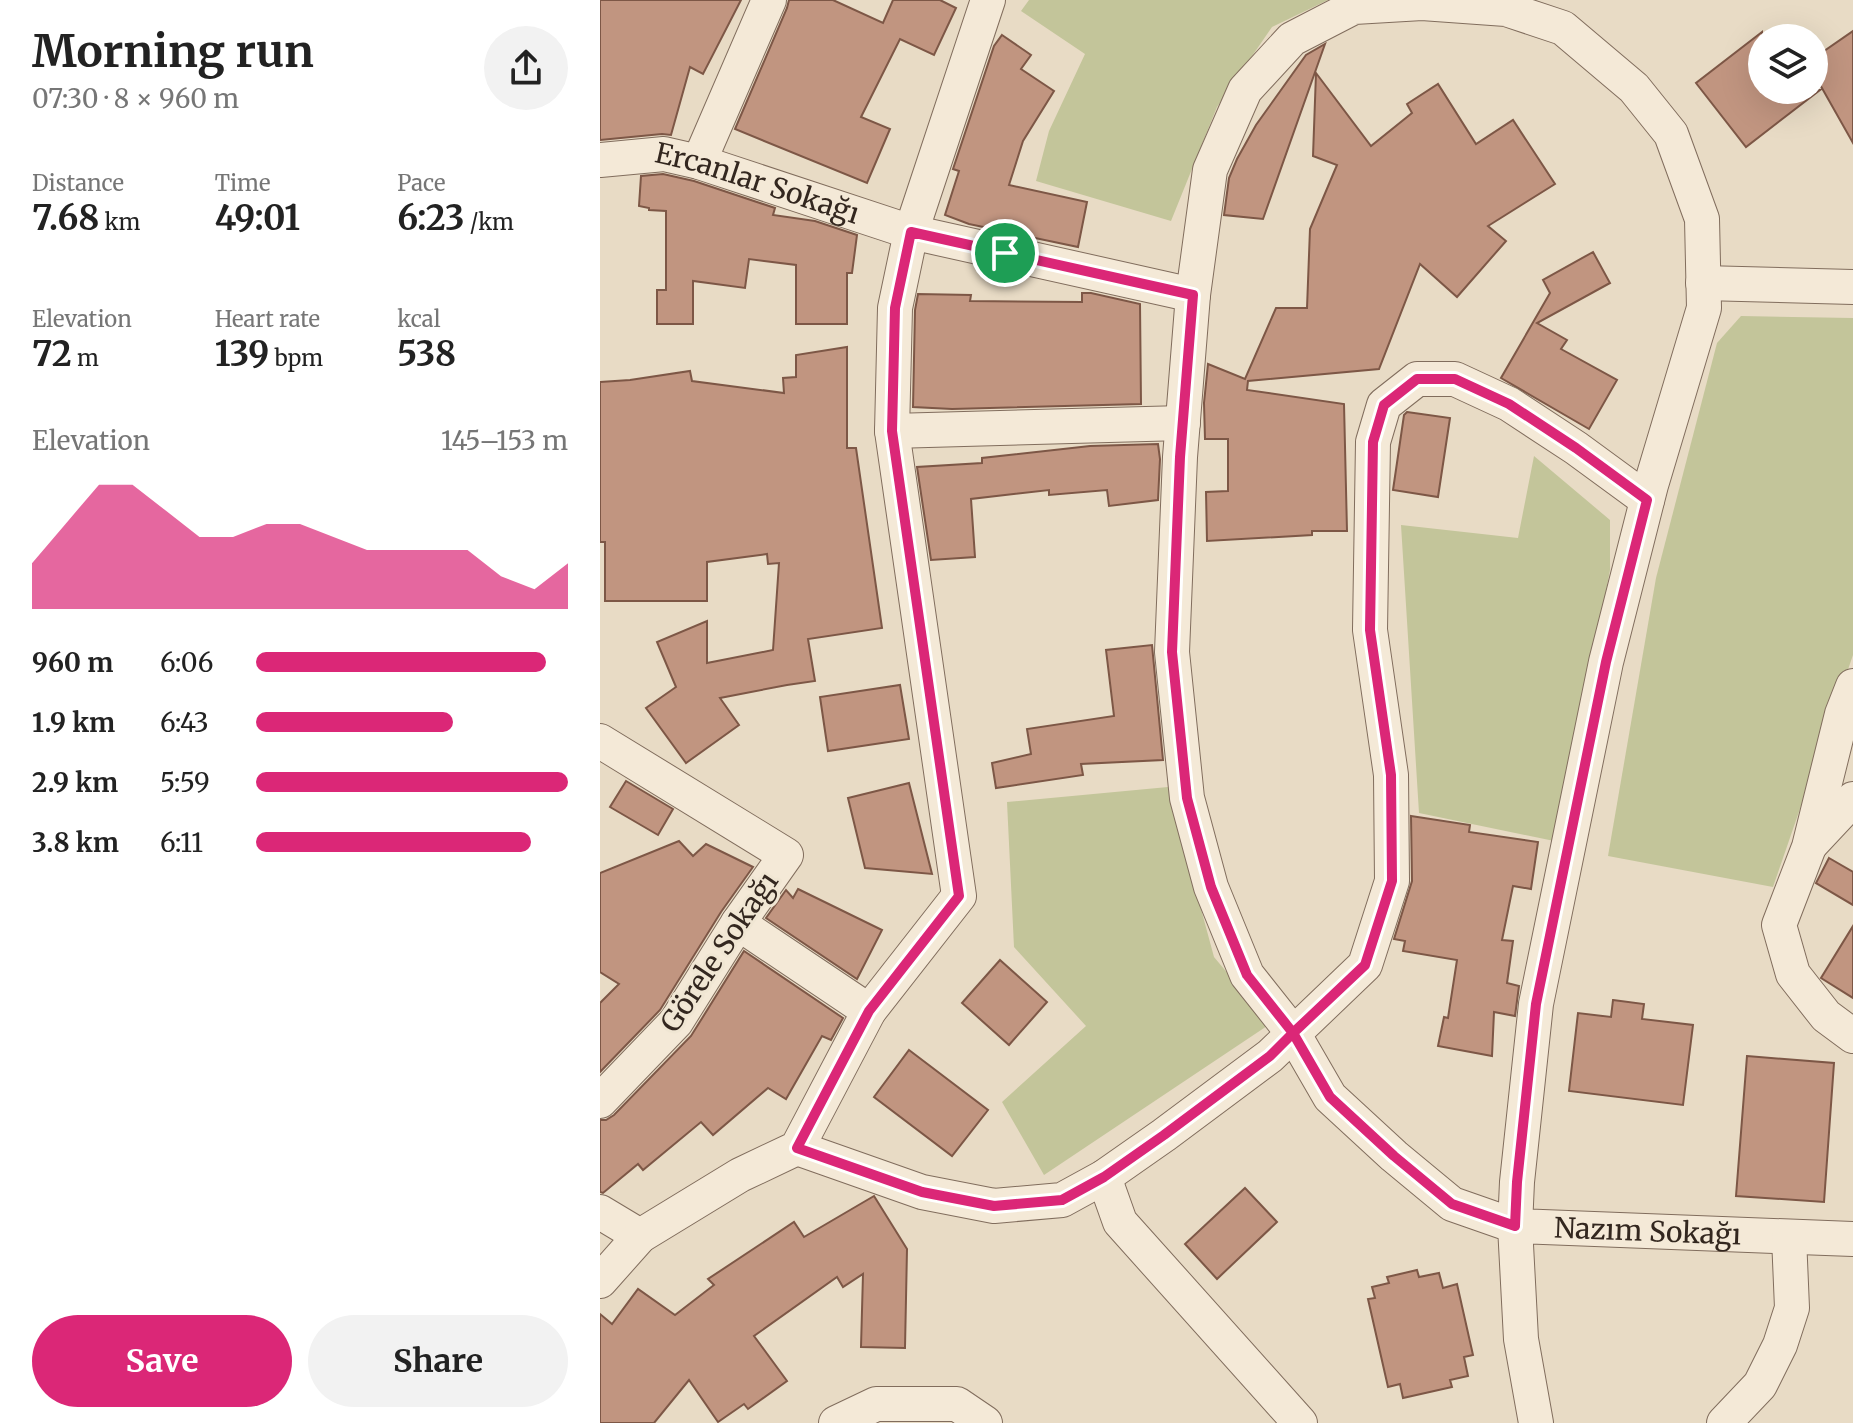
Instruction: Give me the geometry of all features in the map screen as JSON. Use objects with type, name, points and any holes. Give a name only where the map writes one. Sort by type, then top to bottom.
[{"type":"street","points":[[699,162],[769,0]]},
{"type":"street","points":[[600,1281],[640,1236],[740,1175],[797,1148],[869,1011],[959,896],[892,431],[895,308],[911,232],[988,0]]},
{"type":"street","name":"Nazım Sokağı","points":[[1536,1423],[1521,1339],[1515,1226],[1536,1004],[1606,662],[1647,500],[1704,308],[1702,219],[1671,134],[1634,88],[1563,28],[1496,4],[1422,3],[1354,7],[1292,39],[1245,90],[1210,170],[1193,295],[1183,423],[1172,652],[1187,798],[1211,887],[1247,975],[1293,1033],[1330,1097],[1452,1204],[1515,1226],[1853,1239]]},
{"type":"street","name":"Ercanlar Sokağı","points":[[600,160],[664,154],[699,162],[911,232],[1193,295]]},
{"type":"street","points":[[1703,283],[1853,287]]},
{"type":"street","points":[[797,1148],[922,1192],[994,1206],[1062,1200],[1104,1177],[1258,1065],[1365,965],[1392,881],[1391,775],[1370,630],[1373,442],[1384,405],[1417,379],[1455,379],[1509,404],[1647,500]]},
{"type":"street","points":[[892,431],[1183,423]]},
{"type":"street","points":[[1853,686],[1842,714],[1809,847],[1779,925],[1793,974],[1826,1016],[1853,1036]]},
{"type":"street","name":"Görele Sokağı","points":[[600,741],[786,855],[738,923],[676,1022],[600,1101]]},
{"type":"street","points":[[1809,847],[1853,799]]},
{"type":"street","points":[[738,923],[869,1011]]},
{"type":"street","points":[[1104,1177],[1120,1222],[1300,1423]]},
{"type":"street","points":[[600,1212],[640,1236]]},
{"type":"street","points":[[1724,1423],[1760,1385],[1780,1345],[1792,1308],[1789,1237]]},
{"type":"street","points":[[836,1423],[876,1404],[957,1404],[985,1423]]},
{"type":"green space","points":[[1029,0],[1328,0],[1272,27],[1217,107],[1171,221],[1036,181],[1049,131],[1085,54],[1021,11]]},
{"type":"green space","points":[[1741,316],[1853,318],[1853,655],[1773,887],[1608,856],[1656,578],[1717,343]]},
{"type":"green space","points":[[1534,456],[1610,520],[1610,570],[1559,842],[1419,813],[1401,525],[1518,538]]},
{"type":"green space","points":[[1168,787],[1214,957],[1270,1024],[1044,1175],[1002,1102],[1086,1026],[1014,947],[1007,802]]},
{"type":"building","points":[[600,0],[741,0],[703,74],[690,67],[671,135],[600,140]]},
{"type":"building","points":[[789,0],[833,0],[883,23],[893,0],[940,0],[956,8],[934,55],[900,39],[861,117],[890,129],[867,183],[735,129]]},
{"type":"building","points":[[1853,31],[1853,143],[1828,99],[1828,48]]},
{"type":"building","points":[[1002,35],[1031,55],[1021,69],[1054,91],[1023,141],[1009,185],[1087,202],[1078,247],[969,224],[945,215],[959,171],[953,169],[994,46]]},
{"type":"building","points":[[1748,43],[1748,104],[1802,104],[1746,147],[1696,83]]},
{"type":"building","points":[[1325,44],[1263,219],[1224,215],[1229,178],[1256,125],[1306,55]]},
{"type":"building","points":[[1316,73],[1371,146],[1412,113],[1407,104],[1438,84],[1476,144],[1513,120],[1555,184],[1488,226],[1506,241],[1457,297],[1420,264],[1379,369],[1248,381],[1247,390],[1344,404],[1347,531],[1312,531],[1312,535],[1207,541],[1206,492],[1228,491],[1228,439],[1205,439],[1204,403],[1208,364],[1245,379],[1276,308],[1307,308],[1310,229],[1337,165],[1313,156]]},
{"type":"building","points":[[663,174],[775,208],[773,215],[815,221],[857,235],[852,273],[847,273],[847,324],[796,324],[796,265],[749,259],[745,288],[693,281],[693,324],[657,324],[657,290],[666,290],[666,211],[639,206],[641,176]]},
{"type":"building","points":[[1593,252],[1610,283],[1537,323],[1567,340],[1561,349],[1617,380],[1589,429],[1501,378],[1550,293],[1543,280]]},
{"type":"building","points":[[1082,293],[1140,304],[1141,404],[952,409],[913,407],[918,294],[971,295],[970,301],[1082,302]]},
{"type":"building","points":[[847,347],[847,448],[856,448],[882,628],[808,639],[815,681],[720,698],[739,725],[686,763],[646,708],[676,687],[657,642],[707,621],[707,663],[773,650],[779,563],[768,564],[767,554],[707,562],[707,601],[605,601],[605,542],[600,542],[600,382],[690,371],[692,381],[784,393],[783,378],[796,377],[796,355]]},
{"type":"building","points":[[1407,412],[1450,418],[1438,497],[1393,490],[1404,415]]},
{"type":"building","points":[[1158,444],[1158,500],[1109,506],[1107,490],[1049,495],[1049,490],[971,499],[975,557],[931,560],[917,467],[982,463],[982,458],[1090,446]]},
{"type":"building","points":[[1152,645],[1163,760],[1081,764],[1083,775],[996,788],[992,763],[1031,754],[1027,729],[1114,716],[1106,650]]},
{"type":"building","points":[[900,685],[909,739],[828,751],[820,697]]},
{"type":"building","points":[[626,781],[673,809],[658,835],[610,807]]},
{"type":"building","points":[[909,783],[932,874],[865,868],[848,798]]},
{"type":"building","points":[[1411,816],[1470,825],[1469,832],[1538,842],[1531,889],[1513,886],[1502,940],[1513,941],[1507,983],[1519,986],[1515,1016],[1494,1012],[1492,1056],[1438,1046],[1444,1017],[1448,1018],[1457,960],[1403,951],[1405,941],[1394,939],[1412,881]]},
{"type":"building","points":[[679,841],[693,856],[706,844],[753,867],[660,1010],[600,1072],[600,1003],[619,984],[600,972],[600,873]]},
{"type":"building","points":[[1829,858],[1853,872],[1853,905],[1816,883]]},
{"type":"building","points":[[798,889],[882,930],[857,979],[766,918],[786,890],[793,898]]},
{"type":"building","points":[[1853,926],[1853,998],[1821,978]]},
{"type":"building","points":[[744,951],[843,1018],[831,1040],[822,1036],[786,1099],[768,1088],[713,1135],[701,1122],[643,1170],[638,1164],[603,1193],[600,1192],[600,1120],[614,1115],[691,1036]]},
{"type":"building","points":[[1000,960],[1047,1002],[1009,1045],[962,1003]]},
{"type":"building","points":[[1613,1000],[1644,1004],[1642,1019],[1693,1025],[1683,1105],[1569,1091],[1578,1013],[1611,1017]]},
{"type":"building","points":[[909,1050],[988,1110],[952,1156],[874,1097]]},
{"type":"building","points":[[1747,1056],[1834,1063],[1824,1202],[1736,1196]]},
{"type":"building","points":[[1245,1188],[1277,1222],[1217,1279],[1185,1244]]},
{"type":"building","points":[[874,1196],[907,1249],[905,1348],[861,1347],[863,1274],[843,1287],[837,1277],[754,1336],[787,1381],[748,1409],[744,1404],[718,1422],[689,1380],[654,1423],[600,1423],[600,1314],[612,1324],[638,1289],[675,1315],[714,1285],[708,1279],[794,1222],[804,1237]]},
{"type":"building","points":[[1417,1270],[1419,1277],[1439,1273],[1443,1288],[1457,1284],[1473,1355],[1464,1357],[1468,1376],[1450,1380],[1452,1387],[1403,1398],[1400,1384],[1388,1387],[1368,1299],[1375,1298],[1372,1287],[1389,1283],[1387,1277]]},
{"type":"route","points":[[1005,253],[911,232],[895,308],[892,431],[959,896],[869,1011],[797,1148],[922,1192],[994,1206],[1062,1200],[1104,1177],[1164,1135],[1270,1056],[1293,1033],[1330,1097],[1394,1156],[1452,1204],[1515,1226],[1536,1004],[1606,662],[1647,500],[1509,404],[1455,379],[1417,379],[1384,405],[1373,442],[1370,630],[1391,775],[1392,881],[1365,965],[1293,1033],[1247,975],[1211,887],[1187,798],[1172,652],[1180,457],[1193,295],[1005,253]]}]
